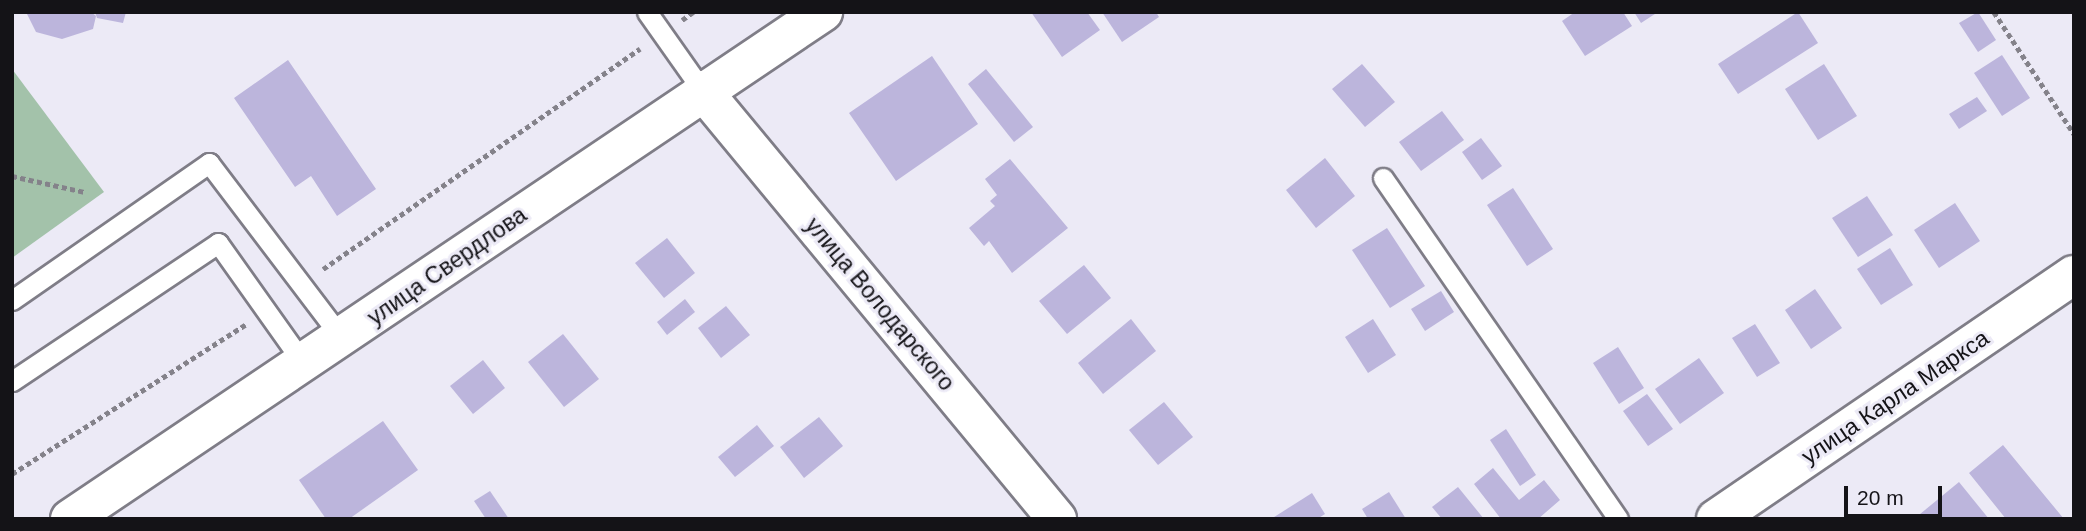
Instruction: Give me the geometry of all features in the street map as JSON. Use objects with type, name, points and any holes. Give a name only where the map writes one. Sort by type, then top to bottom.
[{"type":"street","name":"улица Свердлова","points":[[70,519],[304,364],[702,90],[823,12]]},
{"type":"street","name":"улица Володарского","points":[[702,90],[1057,519]]},
{"type":"street","name":"улица Карла Маркса","points":[[1716,519],[2074,275]]},
{"type":"lane","points":[[647,12],[702,90]]},
{"type":"lane","points":[[12,300],[209,163],[342,338]]},
{"type":"lane","points":[[1383,178],[1618,519]]},
{"type":"lane","points":[[12,381],[218,243],[304,364]]},
{"type":"path","points":[[300,285],[693,12]]},
{"type":"path","points":[[1994,12],[2074,134]]},
{"type":"path","points":[[12,176],[86,192]]},
{"type":"path","points":[[12,474],[266,312]]},
{"type":"green space","points":[[12,69],[104,192],[12,258]]},
{"type":"building","points":[[26,12],[91,12],[96,16],[93,29],[62,39],[36,32]]},
{"type":"building","points":[[95,12],[126,12],[123,23],[97,18]]},
{"type":"building","points":[[1031,12],[1087,12],[1100,30],[1062,57]]},
{"type":"building","points":[[1102,12],[1156,12],[1159,17],[1122,42]]},
{"type":"building","points":[[1575,12],[1623,12],[1632,26],[1585,56],[1562,21]]},
{"type":"building","points":[[1634,12],[1658,12],[1641,23]]},
{"type":"building","points":[[1798,12],[1818,43],[1738,94],[1718,64]]},
{"type":"building","points":[[1978,12],[1996,40],[1978,52],[1959,23]]},
{"type":"building","points":[[2002,55],[2030,98],[2002,116],[1974,73]]},
{"type":"building","points":[[932,56],[978,124],[896,181],[849,113]]},
{"type":"building","points":[[288,60],[376,189],[337,216],[311,176],[295,187],[234,98]]},
{"type":"building","points":[[1362,64],[1395,102],[1365,127],[1332,89]]},
{"type":"building","points":[[1824,64],[1857,116],[1818,140],[1785,89]]},
{"type":"building","points":[[986,69],[1033,127],[1014,142],[968,84]]},
{"type":"building","points":[[1977,97],[1987,111],[1959,129],[1949,114]]},
{"type":"building","points":[[1442,111],[1464,140],[1421,171],[1399,142]]},
{"type":"building","points":[[1481,138],[1502,166],[1482,180],[1462,152]]},
{"type":"building","points":[[1325,158],[1355,196],[1316,228],[1286,190]]},
{"type":"building","points":[[1010,159],[1068,228],[1012,273],[989,241],[984,246],[969,228],[995,206],[990,201],[997,195],[985,179]]},
{"type":"building","points":[[1513,188],[1553,249],[1527,266],[1487,205]]},
{"type":"building","points":[[1867,196],[1893,235],[1858,257],[1832,218]]},
{"type":"building","points":[[1955,203],[1980,241],[1939,268],[1914,230]]},
{"type":"building","points":[[1387,228],[1425,286],[1390,308],[1352,250]]},
{"type":"building","points":[[667,238],[695,273],[664,298],[635,263]]},
{"type":"building","points":[[1890,248],[1913,285],[1881,305],[1857,269]]},
{"type":"building","points":[[1084,265],[1111,298],[1067,334],[1039,301]]},
{"type":"building","points":[[1815,289],[1842,328],[1811,349],[1785,310]]},
{"type":"building","points":[[1441,291],[1454,312],[1425,331],[1411,309]]},
{"type":"building","points":[[685,299],[695,312],[667,335],[657,322]]},
{"type":"building","points":[[726,306],[750,335],[721,358],[698,328]]},
{"type":"building","points":[[1131,319],[1156,351],[1103,394],[1078,363]]},
{"type":"building","points":[[1373,319],[1396,355],[1368,373],[1345,337]]},
{"type":"building","points":[[1755,324],[1780,363],[1757,377],[1732,338]]},
{"type":"building","points":[[563,334],[599,379],[564,407],[528,362]]},
{"type":"building","points":[[1618,347],[1644,388],[1619,404],[1593,363]]},
{"type":"building","points":[[1699,358],[1724,393],[1680,424],[1655,389]]},
{"type":"building","points":[[483,360],[505,388],[473,414],[450,386]]},
{"type":"building","points":[[1647,394],[1673,429],[1648,446],[1623,411]]},
{"type":"building","points":[[1164,402],[1193,437],[1158,465],[1129,430]]},
{"type":"building","points":[[819,417],[843,446],[804,478],[780,447]]},
{"type":"building","points":[[383,421],[418,470],[349,519],[326,519],[299,480]]},
{"type":"building","points":[[757,425],[774,446],[735,477],[718,457]]},
{"type":"building","points":[[1506,429],[1536,475],[1520,486],[1490,440]]},
{"type":"building","points":[[2003,445],[2064,519],[2006,519],[1969,473]]},
{"type":"building","points":[[1493,468],[1519,500],[1544,480],[1560,500],[1538,519],[1501,519],[1474,484]]},
{"type":"building","points":[[1959,482],[1989,519],[1914,519]]},
{"type":"building","points":[[1458,487],[1484,519],[1442,519],[1432,507]]},
{"type":"building","points":[[490,491],[509,519],[486,519],[474,501]]},
{"type":"building","points":[[1389,492],[1406,519],[1368,519],[1362,509]]},
{"type":"building","points":[[1312,493],[1325,514],[1317,519],[1271,519]]}]
